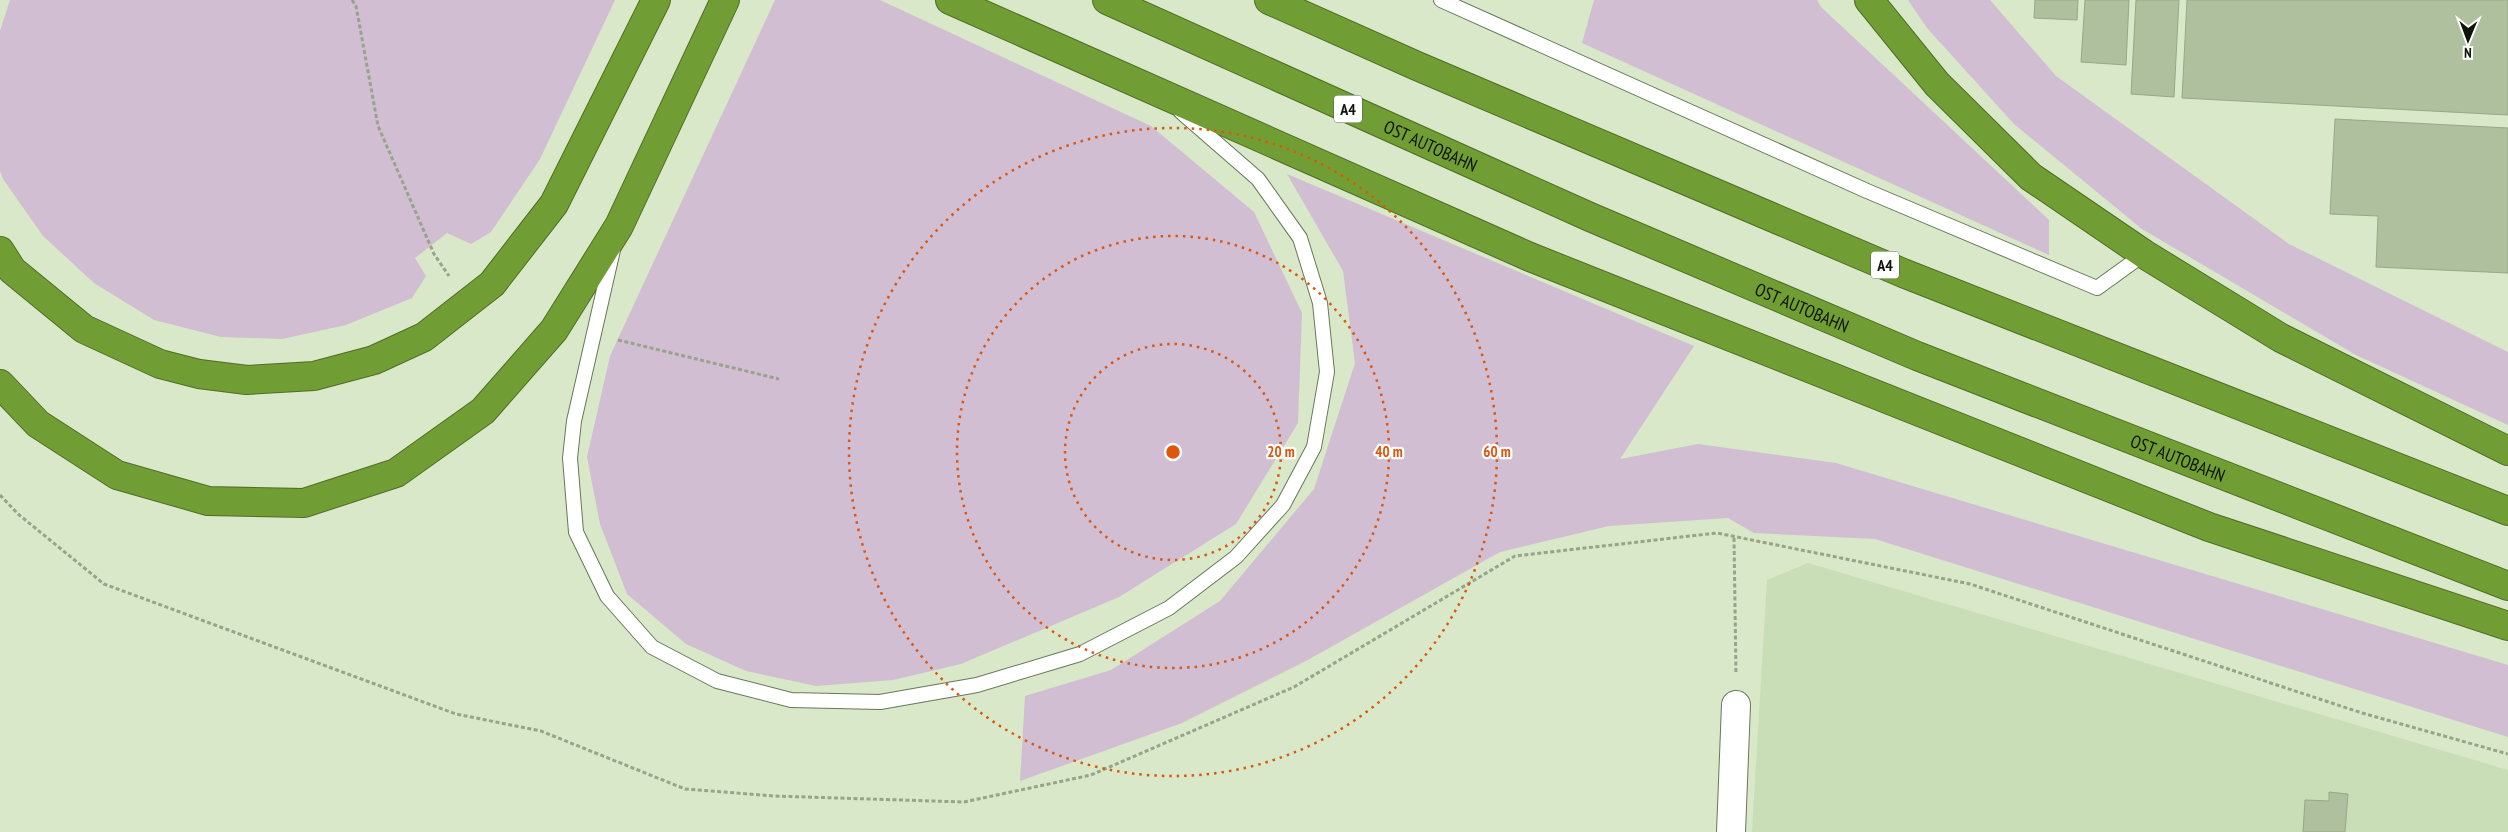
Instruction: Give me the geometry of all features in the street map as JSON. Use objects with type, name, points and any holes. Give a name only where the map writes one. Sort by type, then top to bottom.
[{"type":"highway","points":[[0,251],[12,270],[84,329],[160,364],[199,374],[247,380],[314,376],[374,360],[424,338],[492,284],[554,204],[656,0]]},
{"type":"highway","points":[[0,384],[38,424],[117,476],[208,501],[304,503],[396,472],[483,411],[554,330],[619,226],[726,0]]},
{"type":"highway","points":[[950,0],[1530,257],[2209,527],[2508,626]]},
{"type":"highway","name":"OST AUTOBAHN","points":[[1107,0],[1590,217],[1917,356],[2508,586]]},
{"type":"highway","name":"A4","points":[[1269,0],[1417,66],[1903,273],[2508,511]]},
{"type":"highway","points":[[1869,0],[1937,84],[2031,177],[2144,254],[2281,338],[2508,451]]},
{"type":"street","points":[[1731,832],[1736,705]]},
{"type":"lane","points":[[1441,0],[1867,190],[2097,288],[2144,254]]},
{"type":"lane","points":[[619,226],[574,421],[570,458],[576,532],[607,596],[652,647],[718,682],[790,700],[880,702],[977,685],[1080,654],[1169,608],[1236,557],[1283,505],[1314,447],[1327,372],[1320,303],[1300,238],[1258,179],[1160,93]]},
{"type":"path","points":[[352,0],[356,6],[378,126],[434,254],[468,304]]},
{"type":"path","points":[[593,334],[779,379]]},
{"type":"path","points":[[0,495],[18,514],[104,584],[456,714],[541,730],[685,789],[774,796],[964,802],[1092,775],[1294,687],[1515,556],[1717,533],[1734,538],[1970,584],[2362,713],[2508,754]]},
{"type":"path","points":[[1734,538],[1736,705]]},
{"type":"shaded area","points":[[10,0],[615,0],[540,159],[491,232],[471,244],[447,233],[415,258],[426,276],[412,298],[346,325],[282,339],[221,337],[154,320],[94,283],[43,236],[3,179],[0,171],[0,31]]},
{"type":"shaded area","points":[[775,0],[880,0],[1151,126],[1254,212],[1302,313],[1298,423],[1236,524],[1119,597],[961,664],[893,680],[816,686],[746,671],[686,644],[627,594],[600,524],[587,457],[610,356]]},
{"type":"shaded area","points":[[1594,0],[1817,0],[1821,7],[2049,220],[2049,255],[1582,43]]},
{"type":"shaded area","points":[[1908,0],[1990,0],[2056,76],[2289,244],[2508,352],[2508,425],[2356,355],[2142,229],[2014,124],[1927,28]]},
{"type":"shaded area","points":[[1287,174],[1694,346],[1620,459],[1698,444],[1836,463],[2508,665],[2508,737],[1875,539],[1754,533],[1728,518],[1609,526],[1500,552],[1306,661],[1182,723],[1020,781],[1025,696],[1111,670],[1220,601],[1314,489],[1355,363],[1343,271]]},
{"type":"shaded area","points":[[1808,563],[2508,770],[2508,832],[1752,832],[1767,580]]},
{"type":"building","points":[[2035,0],[2078,0],[2077,20],[2034,18]]},
{"type":"building","points":[[2085,0],[2129,0],[2126,65],[2081,62]]},
{"type":"building","points":[[2136,0],[2179,0],[2174,97],[2131,94]]},
{"type":"building","points":[[2187,0],[2508,0],[2508,115],[2182,98]]},
{"type":"building","points":[[2335,119],[2508,128],[2508,273],[2376,267],[2378,216],[2330,214]]},
{"type":"building","points":[[2329,792],[2348,794],[2345,832],[2303,832],[2305,800],[2329,801]]}]
